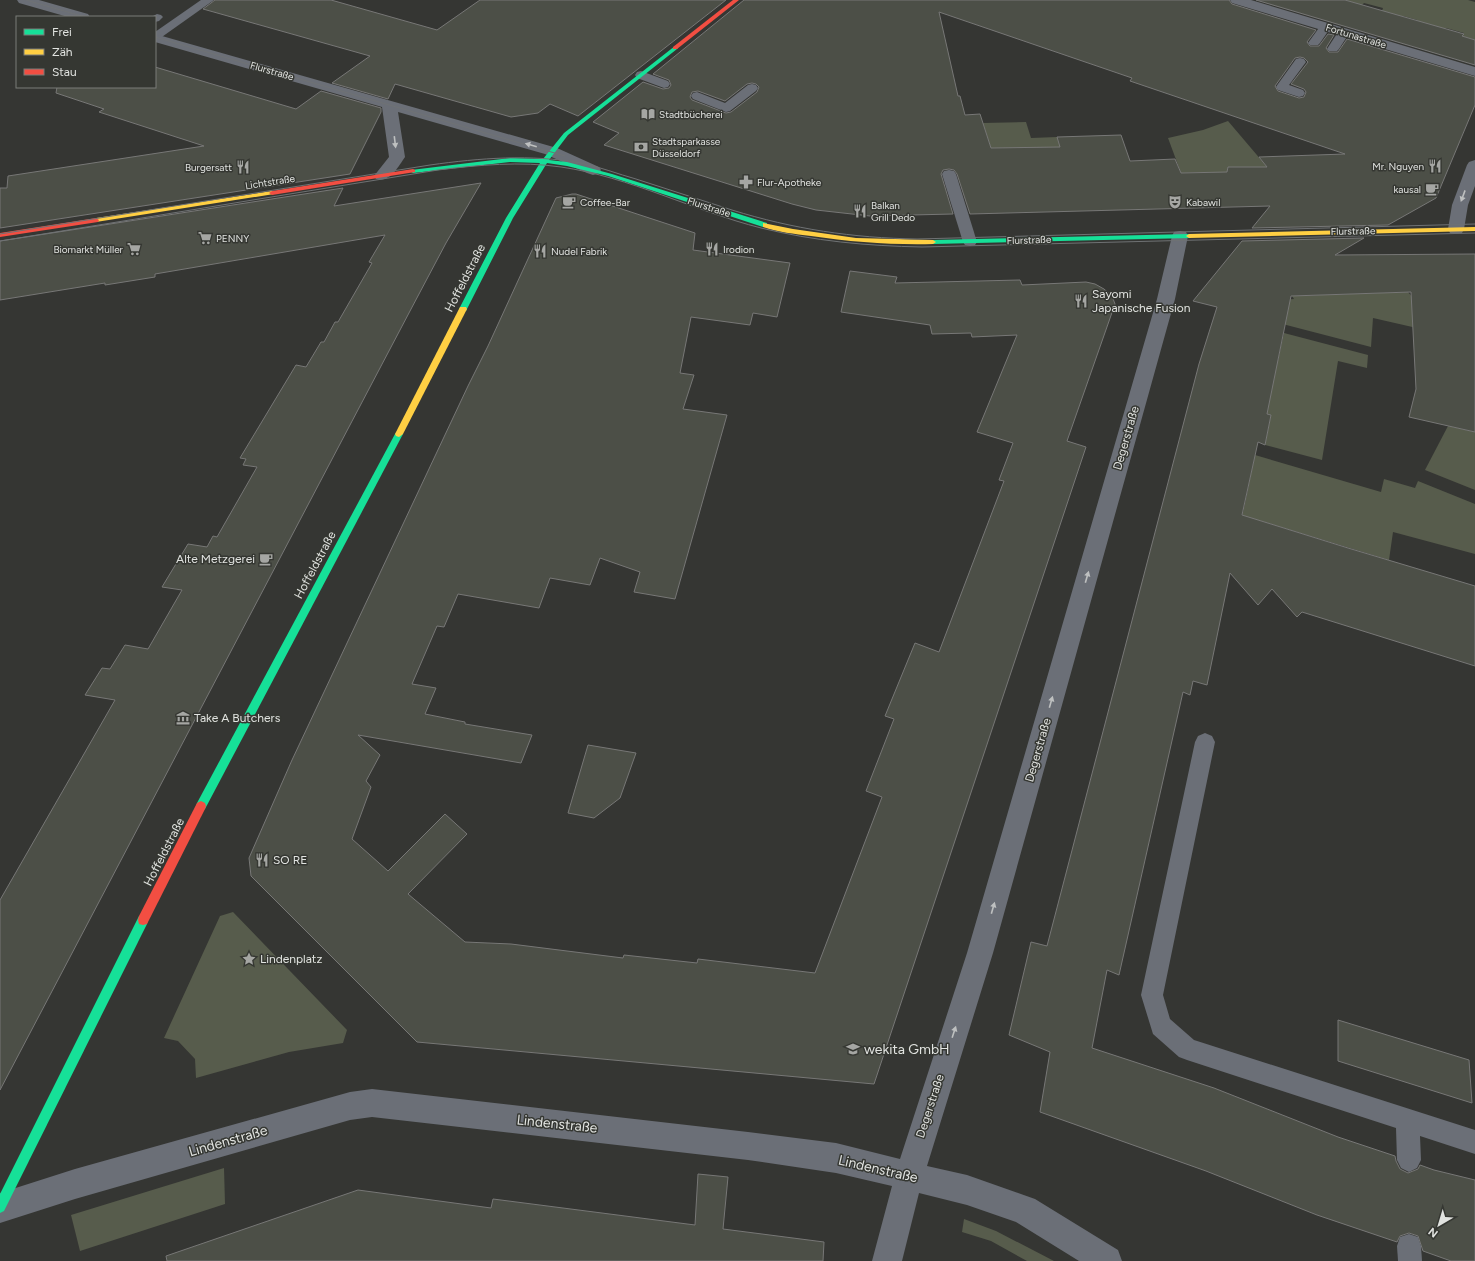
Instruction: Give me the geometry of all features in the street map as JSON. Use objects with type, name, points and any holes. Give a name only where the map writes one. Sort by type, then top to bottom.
[{"type":"street","points":[[24,0],[80,16]]},
{"type":"street","name":"Hoffeldstraße","points":[[0,1208],[180,846],[427,380],[517,203],[548,156],[566,134],[736,0]]},
{"type":"street","name":"Fortunastraße","points":[[1237,0],[1475,72]]},
{"type":"street","name":"Flurstraße","points":[[156,37],[390,104],[770,227],[832,239],[891,243],[970,242],[1475,229]]},
{"type":"street","points":[[382,176],[396,157],[390,104]]},
{"type":"street","name":"Lichtstraße","points":[[0,235],[468,163],[548,156]]},
{"type":"street","points":[[1456,229],[1460,205],[1475,165]]},
{"type":"street","name":"Degerstraße","points":[[887,1261],[908,1176],[979,956],[1164,306],[1180,236]]},
{"type":"street","name":"Lindenstraße","points":[[0,1208],[75,1184],[350,1106],[372,1103],[748,1146],[836,1158],[967,1190],[1024,1210],[1107,1261]]},
{"type":"lane","name":"Flurstraße","points":[[156,36],[208,0]]},
{"type":"lane","points":[[1314,43],[1325,27]]},
{"type":"lane","points":[[1333,49],[1344,32]]},
{"type":"lane","points":[[1299,93],[1282,87],[1300,62]]},
{"type":"lane","points":[[640,75],[664,84]]},
{"type":"lane","points":[[697,96],[726,108],[752,88]]},
{"type":"lane","points":[[949,174],[970,242]]},
{"type":"lane","points":[[1204,742],[1152,995],[1161,1026],[1187,1049],[1475,1142]]},
{"type":"lane","points":[[1408,1120],[1409,1160]]},
{"type":"green space","points":[[1345,0],[1468,0],[1475,2],[1475,40],[1462,36],[1464,33],[1446,28],[1444,30],[1418,23],[1417,20],[1403,16],[1400,17],[1382,11],[1383,8],[1364,3],[1362,5]]},
{"type":"green space","points":[[1228,121],[1274,175],[1250,175],[1245,167],[1228,167],[1227,176],[1214,177],[1212,172],[1181,173],[1168,138],[1203,130]]},
{"type":"green space","points":[[1026,122],[1031,138],[1057,137],[1070,176],[991,148],[983,123]]},
{"type":"green space","points":[[1408,292],[1443,334],[1373,318],[1371,347],[1259,318],[1280,300],[1294,299],[1292,296]]},
{"type":"green space","points":[[1284,333],[1368,355],[1367,368],[1338,361],[1322,460],[1265,445],[1271,415],[1255,411],[1266,357],[1278,360]]},
{"type":"green space","points":[[1448,426],[1475,432],[1475,490],[1425,470]]},
{"type":"green space","points":[[1255,455],[1381,492],[1384,479],[1415,488],[1418,481],[1475,504],[1475,554],[1393,532],[1389,560],[1258,520],[1239,532]]},
{"type":"green space","points":[[233,912],[347,1030],[343,1043],[289,1052],[196,1078],[195,1059],[178,1041],[164,1038],[220,916]]},
{"type":"green space","points":[[224,1168],[225,1204],[80,1251],[71,1215]]},
{"type":"green space","points":[[964,1219],[996,1231],[1054,1261],[1027,1261],[991,1241],[962,1232]]},
{"type":"building","points":[[215,0],[331,0],[437,30],[480,0],[726,0],[578,116],[550,104],[538,113],[511,117],[395,84],[388,99],[332,83],[370,56],[203,9]]},
{"type":"building","points":[[744,0],[1229,0],[1232,4],[1316,30],[1307,42],[1310,46],[1319,46],[1328,34],[1334,35],[1326,48],[1329,52],[1338,52],[1347,39],[1475,77],[1475,105],[1436,198],[1388,225],[1252,228],[1270,206],[970,214],[957,174],[954,170],[949,169],[943,170],[941,174],[953,214],[870,216],[816,210],[792,204],[604,145],[619,133],[593,122],[643,82],[663,89],[669,88],[671,85],[669,80],[653,74]],"holes":[[[939,12],[1132,78],[1130,81],[1345,154],[1259,157],[1267,167],[1228,167],[1227,172],[1181,173],[1175,159],[1130,161],[1121,135],[1057,137],[1060,147],[991,148],[980,114],[965,115],[960,96],[958,96]],[[1295,58],[1304,58],[1308,62],[1291,84],[1304,89],[1306,92],[1304,97],[1299,98],[1278,91],[1275,86]],[[747,84],[756,84],[759,87],[757,92],[731,112],[726,113],[692,100],[690,97],[692,92],[698,91],[725,101]]]},
{"type":"building","points":[[1256,0],[1345,0],[1464,34],[1462,36],[1475,40],[1475,65]]},
{"type":"building","points":[[156,67],[296,109],[321,91],[381,108],[381,112],[350,174],[0,228],[0,188],[7,188],[8,176],[204,146],[99,112],[104,109],[56,93],[57,88],[156,88]]},
{"type":"building","points":[[481,183],[446,243],[0,1090],[0,900],[115,700],[85,695],[102,668],[110,669],[125,645],[148,649],[182,590],[162,587],[188,544],[207,547],[213,536],[217,537],[257,467],[243,465],[246,459],[240,458],[296,365],[306,367],[321,342],[324,342],[335,322],[338,322],[372,263],[369,262],[385,235],[155,274],[155,277],[105,285],[105,283],[0,300],[0,241],[343,188],[334,206]]},
{"type":"building","points":[[576,194],[695,233],[693,250],[790,263],[777,317],[753,313],[750,325],[691,317],[680,373],[694,375],[683,409],[727,415],[675,599],[634,592],[640,572],[600,558],[590,585],[550,578],[539,608],[458,594],[444,627],[437,626],[412,684],[436,688],[425,714],[465,722],[465,724],[532,735],[521,763],[358,735],[380,755],[366,781],[371,787],[352,839],[388,871],[445,814],[467,834],[408,894],[465,942],[511,944],[623,958],[624,955],[697,963],[698,959],[815,973],[882,797],[866,791],[894,719],[885,716],[915,643],[939,652],[1004,481],[999,480],[1013,443],[977,432],[1017,335],[972,337],[971,333],[932,334],[930,325],[841,312],[850,271],[897,277],[895,283],[1020,280],[1022,285],[1086,282],[1095,284],[1104,289],[1112,296],[1115,304],[1067,441],[1086,447],[874,1084],[417,1042],[251,876],[249,858],[292,760],[488,346],[556,198]]},
{"type":"building","points":[[1364,238],[1335,255],[1475,254],[1475,432],[1409,417],[1416,389],[1411,292],[1291,296],[1267,414],[1271,415],[1265,445],[1258,442],[1242,515],[1475,586],[1475,666],[1302,612],[1297,617],[1272,589],[1258,605],[1230,573],[1207,685],[1193,681],[1190,695],[1183,692],[1119,975],[1107,970],[1092,1048],[1214,1088],[1338,1137],[1395,1156],[1400,1169],[1408,1173],[1418,1169],[1420,1165],[1475,1180],[1475,1261],[1451,1261],[1423,1251],[1418,1236],[1409,1233],[1400,1236],[1397,1242],[1317,1215],[1206,1171],[1040,1112],[1050,1052],[1009,1035],[1031,942],[1047,946],[1199,364],[1217,307],[1193,301],[1242,241]]},
{"type":"building","points":[[588,745],[636,753],[620,798],[594,818],[568,813]]},
{"type":"building","points":[[1338,1020],[1469,1060],[1472,1103],[1338,1061]]},
{"type":"building","points":[[698,1174],[728,1177],[723,1229],[824,1242],[823,1261],[167,1261],[166,1256],[358,1190],[491,1208],[493,1199],[695,1225]]},
{"type":"tram line","points":[[26,0],[82,16]]},
{"type":"tram line","points":[[156,37],[565,156]]},
{"type":"tram line","points":[[0,234],[430,165],[468,160],[506,158],[562,160],[581,163],[755,217],[800,227],[870,237],[917,239],[1475,224]]},
{"type":"tram line","points":[[0,241],[438,170],[484,165],[515,164],[561,167],[612,178],[711,213],[781,233],[841,242],[881,245],[922,247],[1475,233]]},
{"type":"traffic: fast","points":[[463,309],[509,218],[535,174],[566,134],[675,48]]},
{"type":"traffic: fast","points":[[413,171],[510,160],[545,161],[567,164],[610,175],[765,225]]},
{"type":"traffic: fast","points":[[933,242],[1189,236]]},
{"type":"traffic: fast","points":[[201,806],[399,434]]},
{"type":"traffic: fast","points":[[0,1207],[143,920]]},
{"type":"traffic: slow","points":[[96,220],[272,193]]},
{"type":"traffic: slow","points":[[765,225],[787,231],[856,240],[886,242],[933,242]]},
{"type":"traffic: slow","points":[[1189,236],[1475,229]]},
{"type":"traffic: slow","points":[[399,434],[463,309]]},
{"type":"traffic: jam","points":[[675,48],[736,0]]},
{"type":"traffic: jam","points":[[272,193],[413,171]]},
{"type":"traffic: jam","points":[[0,235],[96,220]]},
{"type":"traffic: jam","points":[[143,920],[201,806]]},
{"type":"place","name":"Stadtbücherei","points":[[648,114]]},
{"type":"place","name":"Stadtsparkasse Düsseldorf","points":[[641,147]]},
{"type":"place","name":"Mr. Nguyen","points":[[1435,166]]},
{"type":"place","name":"Burgersatt","points":[[243,167]]},
{"type":"place","name":"Flur-Apotheke","points":[[746,182]]},
{"type":"place","name":"kausal","points":[[1432,189]]},
{"type":"place","name":"Coffee-Bar","points":[[569,202]]},
{"type":"place","name":"Kabawil","points":[[1175,202]]},
{"type":"place","name":"Balkan Grill Dedo","points":[[860,211]]},
{"type":"place","name":"PENNY","points":[[205,238]]},
{"type":"place","name":"Biomarkt Müller","points":[[134,249]]},
{"type":"place","name":"Irodion","points":[[712,249]]},
{"type":"place","name":"Nudel Fabrik","points":[[540,251]]},
{"type":"place","name":"Sayomi Japanische Fusion","points":[[1081,301]]},
{"type":"place","name":"Alte Metzgerei","points":[[266,559]]},
{"type":"place","name":"Take A Butchers","points":[[183,718]]},
{"type":"place","name":"SO RE","points":[[262,860]]},
{"type":"place","name":"Lindenplatz","points":[[249,959]]},
{"type":"place","name":"wekita GmbH","points":[[853,1049]]}]
